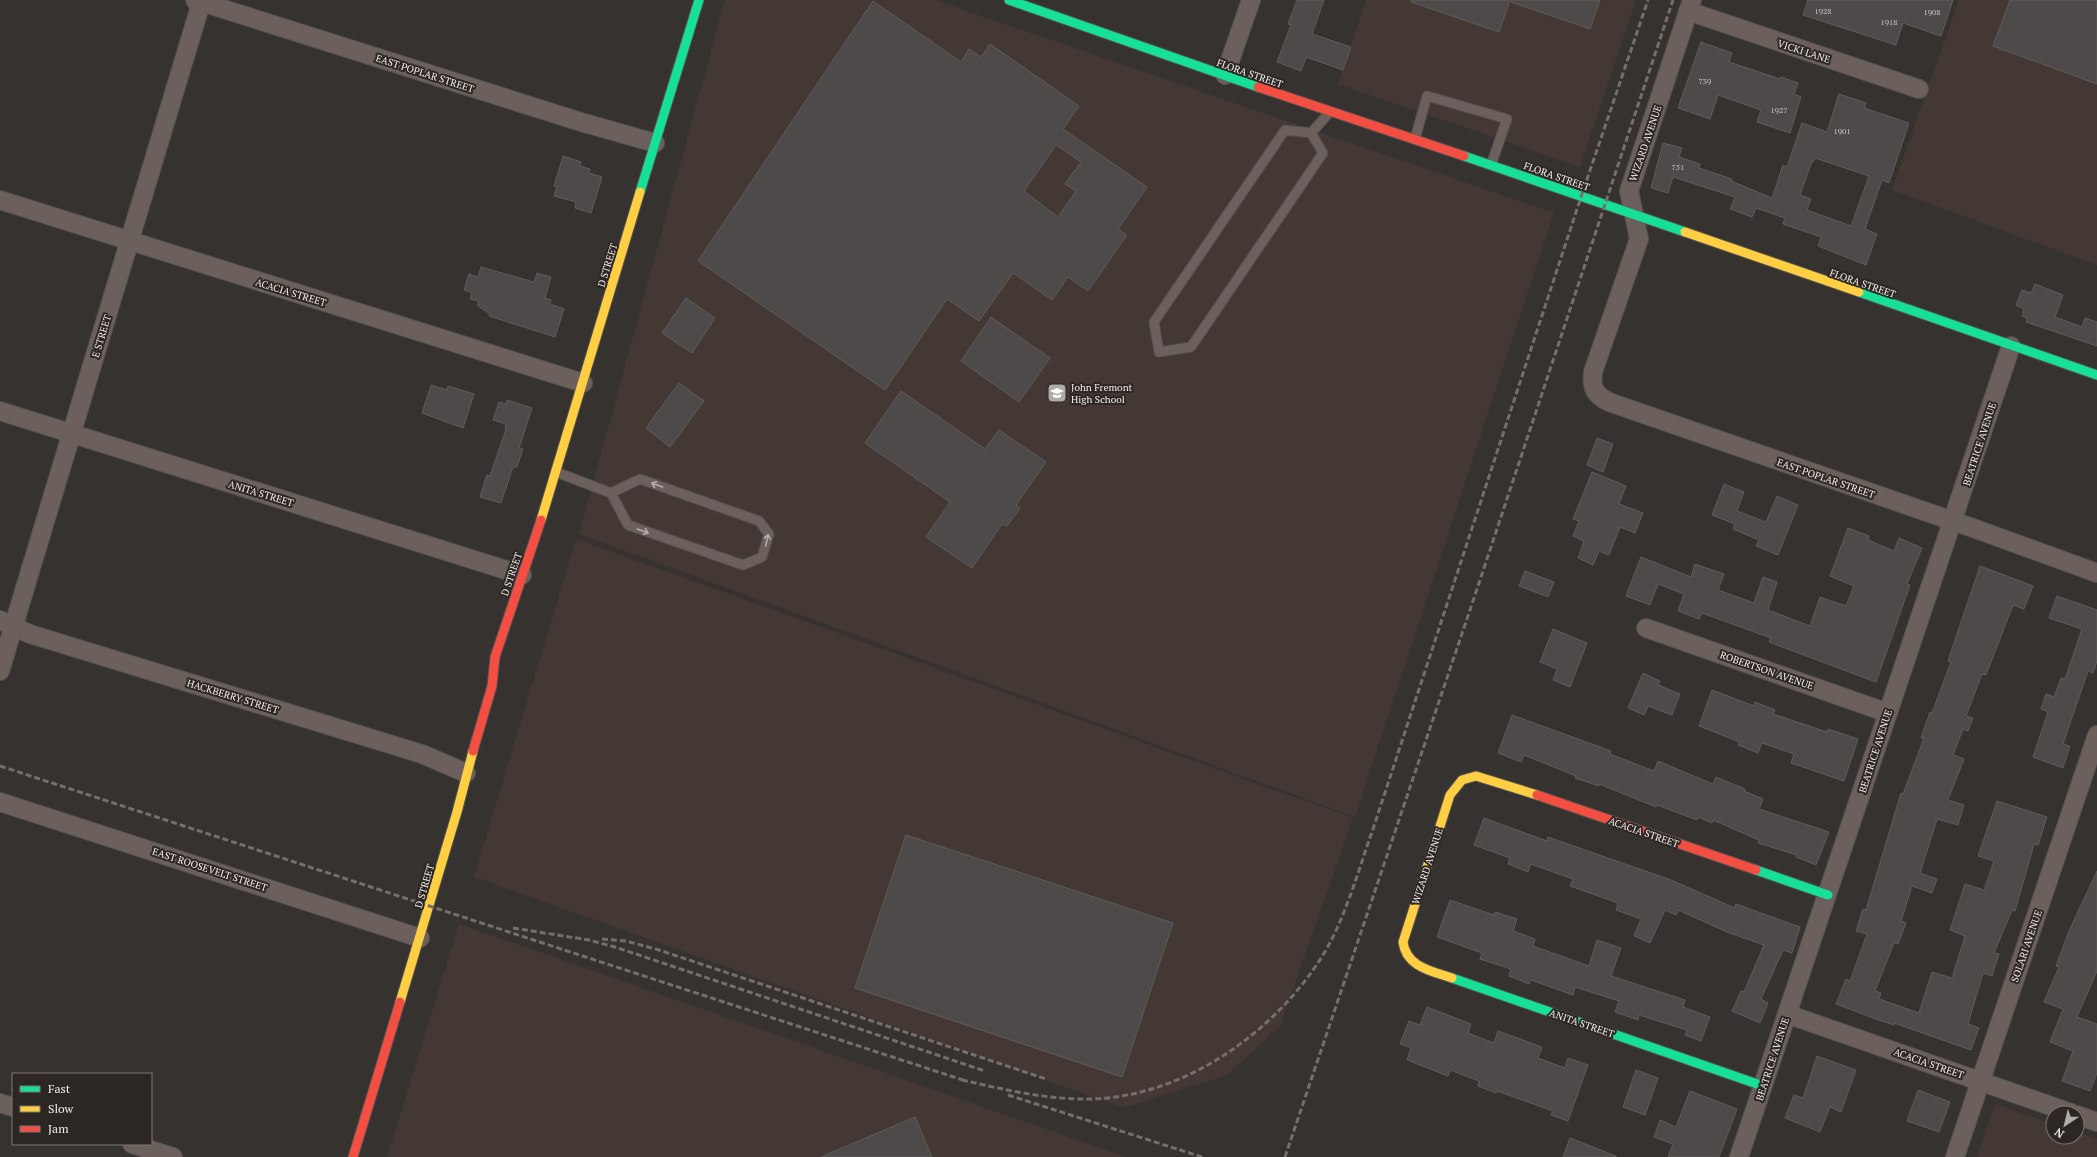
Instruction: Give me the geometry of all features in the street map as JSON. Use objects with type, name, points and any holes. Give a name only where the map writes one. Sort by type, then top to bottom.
[{"type":"street","name":"D STREET","points":[[353,1157],[457,812],[466,773],[492,686],[495,657],[556,472],[699,0]]},
{"type":"street","points":[[1225,75],[1251,0]]},
{"type":"street","name":"EAST POPLAR STREET","points":[[199,1],[581,122],[655,143]]},
{"type":"street","name":"E STREET","points":[[0,671],[7,623],[17,609],[72,433],[130,241],[199,1]]},
{"type":"street","name":"FLORA STREET","points":[[1017,2],[1330,112],[1355,118],[2097,375]]},
{"type":"street","name":"VICKI LANE","points":[[1690,6],[1919,88]]},
{"type":"street","name":"WIZARD AVENUE","points":[[1599,354],[1639,239],[1629,191],[1690,6]]},
{"type":"street","name":"ACACIA STREET","points":[[0,200],[583,383]]},
{"type":"street","name":"BEATRICE AVENUE","points":[[1739,1157],[2011,346]]},
{"type":"street","name":"EAST POPLAR STREET","points":[[1599,354],[1591,383],[1596,394],[1609,402],[2097,574]]},
{"type":"street","name":"ANITA STREET","points":[[0,411],[522,575]]},
{"type":"street","name":"HACKBERRY STREET","points":[[7,623],[30,634],[422,754],[466,773]]},
{"type":"street","name":"ROBERTSON AVENUE","points":[[1646,628],[1888,713]]},
{"type":"street","name":"SOLARI AVENUE","points":[[1955,1157],[2097,735]]},
{"type":"street","name":"ACACIA STREET","points":[[1460,781],[1473,775],[1481,776],[1828,895]]},
{"type":"street","name":"WIZARD AVENUE","points":[[1405,954],[1402,945],[1403,937],[1450,795],[1460,781]]},
{"type":"street","name":"EAST ROOSEVELT STREET","points":[[0,802],[420,938]]},
{"type":"street","name":"ANITA STREET","points":[[1405,954],[1416,965],[1763,1086]]},
{"type":"street","name":"ACACIA STREET","points":[[1788,1014],[2048,1105]]},
{"type":"street","points":[[0,1103],[12,1107]]},
{"type":"street","points":[[2085,1118],[2097,1122]]},
{"type":"street","points":[[135,1145],[173,1157]]},
{"type":"lane","points":[[1415,139],[1426,96],[1507,119],[1491,165]]},
{"type":"lane","points":[[1311,133],[1330,112]]},
{"type":"lane","points":[[1285,130],[1311,133],[1323,154],[1191,347],[1159,352],[1154,322],[1285,130]]},
{"type":"lane","points":[[556,472],[611,493],[628,525],[743,565],[762,557],[769,534],[759,521],[640,479],[611,493]]},
{"type":"shaded area","name":"John Fremont High School","points":[[725,0],[935,0],[1554,213],[1355,817],[579,534]]},
{"type":"shaded area","points":[[1366,0],[1636,0],[1580,167],[1338,84]]},
{"type":"shaded area","points":[[1959,0],[2097,0],[2097,265],[1892,190]]},
{"type":"shaded area","points":[[576,539],[1353,818],[1280,1026],[1227,1075],[1124,1108],[474,877]]},
{"type":"shaded area","points":[[459,924],[1126,1157],[387,1157]]},
{"type":"shaded area","points":[[1995,1104],[2045,1121],[2045,1145],[2085,1145],[2085,1135],[2097,1139],[2097,1157],[1977,1157]]},
{"type":"building","points":[[1297,0],[1324,0],[1312,34],[1351,47],[1343,70],[1306,57],[1301,71],[1277,62],[1291,25],[1288,24]]},
{"type":"building","points":[[1411,0],[1510,0],[1499,32],[1411,2]]},
{"type":"building","points":[[1512,0],[1600,0],[1590,29],[1511,2]]},
{"type":"building","points":[[1808,0],[1953,0],[1941,36],[1903,23],[1896,45],[1803,15]]},
{"type":"building","points":[[2010,0],[2097,0],[2097,84],[1993,46]]},
{"type":"building","points":[[873,1],[961,62],[969,49],[981,57],[990,44],[1079,106],[1063,129],[1147,187],[1118,229],[1127,235],[1088,291],[1068,277],[1052,300],[1013,273],[979,321],[947,299],[885,390],[698,261]],"holes":[[[1056,145],[1081,162],[1065,184],[1076,191],[1058,217],[1024,191]]]},
{"type":"building","points":[[1701,42],[1732,53],[1729,62],[1780,79],[1781,77],[1798,83],[1794,94],[1801,97],[1790,133],[1757,122],[1761,110],[1718,95],[1710,119],[1678,108]]},
{"type":"building","points":[[1839,94],[1866,103],[1864,108],[1909,123],[1889,183],[1882,180],[1865,229],[1877,234],[1866,265],[1818,246],[1821,237],[1783,224],[1785,218],[1756,208],[1752,217],[1730,209],[1735,197],[1673,177],[1668,193],[1651,188],[1663,143],[1682,148],[1679,157],[1700,164],[1699,168],[1732,179],[1731,181],[1772,198],[1783,165],[1787,167],[1802,123],[1827,132]],"holes":[[[1815,158],[1869,176],[1851,226],[1807,210],[1811,199],[1800,195],[1812,161],[1813,162]]]},
{"type":"building","points":[[563,156],[581,162],[580,166],[590,169],[589,173],[602,177],[591,213],[575,208],[576,202],[554,196],[557,187],[554,186]]},
{"type":"building","points":[[481,267],[534,282],[537,273],[551,277],[545,298],[551,300],[550,304],[564,309],[555,337],[489,316],[490,314],[478,306],[478,301],[470,299],[472,293],[464,290],[469,274],[478,277]]},
{"type":"building","points":[[2035,284],[2063,295],[2055,317],[2082,327],[2085,318],[2097,322],[2097,346],[2026,322],[2027,318],[2022,316],[2024,309],[2016,305],[2022,290],[2031,293]]},
{"type":"building","points":[[686,298],[715,318],[692,353],[662,333]]},
{"type":"building","points":[[991,317],[1050,358],[1019,402],[961,361]]},
{"type":"building","points":[[679,383],[704,401],[670,447],[646,428]]},
{"type":"building","points":[[431,385],[447,390],[448,386],[474,394],[463,428],[422,413]]},
{"type":"building","points":[[901,391],[985,449],[999,430],[1046,462],[1016,505],[1020,508],[1007,526],[1002,524],[972,568],[926,537],[950,502],[865,443]]},
{"type":"building","points":[[507,400],[532,408],[519,448],[523,449],[517,467],[513,467],[501,503],[480,497],[487,475],[490,476],[506,429],[506,424],[493,420],[499,402],[506,404]]},
{"type":"building","points":[[1597,438],[1613,444],[1603,472],[1587,465]]},
{"type":"building","points":[[1592,472],[1626,486],[1619,504],[1643,513],[1635,533],[1620,527],[1609,555],[1599,551],[1593,565],[1578,558],[1584,541],[1573,536],[1579,521],[1573,519]]},
{"type":"building","points":[[1724,484],[1744,492],[1737,511],[1766,522],[1777,496],[1798,505],[1778,555],[1756,546],[1759,540],[1733,529],[1735,524],[1712,515]]},
{"type":"building","points":[[1848,528],[1869,536],[1868,540],[1894,551],[1899,538],[1922,548],[1907,584],[1910,585],[1876,682],[1769,642],[1771,638],[1702,613],[1699,619],[1678,611],[1684,594],[1658,584],[1650,605],[1626,596],[1641,557],[1691,577],[1695,564],[1724,574],[1718,590],[1754,603],[1763,577],[1777,582],[1768,610],[1810,626],[1820,597],[1846,606],[1854,586],[1830,576]]},
{"type":"building","points":[[1980,566],[2033,586],[2024,609],[2013,605],[1986,675],[1982,674],[1966,716],[1973,718],[1968,731],[1963,729],[1953,755],[1964,759],[1948,800],[1964,805],[1958,825],[1937,819],[1920,873],[1937,879],[1932,893],[1912,886],[1901,921],[1906,923],[1898,944],[1894,943],[1875,991],[1881,993],[1879,999],[1919,1013],[1932,972],[1952,978],[1965,936],[1950,930],[1965,884],[1984,890],[1994,861],[1978,856],[1997,801],[2047,817],[2038,845],[2034,844],[2015,911],[2012,910],[1994,953],[1999,954],[1992,976],[1983,973],[1968,1024],[1979,1028],[1971,1050],[1894,1023],[1894,1025],[1876,1019],[1836,1004],[1846,979],[1850,981],[1867,934],[1856,931],[1863,909],[1866,910],[1901,793],[1903,794],[1924,738],[1921,738],[1930,712],[1932,713],[1951,662],[1948,661]]},
{"type":"building","points":[[1525,571],[1554,582],[1548,597],[1519,586]]},
{"type":"building","points":[[2057,596],[2097,610],[2097,661],[2093,673],[2088,671],[2063,744],[2070,746],[2063,768],[2033,757],[2048,712],[2041,709],[2046,694],[2054,697],[2061,678],[2065,679],[2082,629],[2049,618]]},
{"type":"building","points":[[1553,629],[1587,643],[1570,687],[1553,680],[1557,669],[1540,662]]},
{"type":"building","points":[[1643,673],[1660,681],[1658,685],[1680,694],[1672,715],[1648,706],[1644,715],[1628,708]]},
{"type":"building","points":[[1712,690],[1754,706],[1755,702],[1775,710],[1773,714],[1827,732],[1828,729],[1858,739],[1844,781],[1791,763],[1794,754],[1762,743],[1758,753],[1738,745],[1740,742],[1699,726]]},
{"type":"building","points":[[1512,715],[1611,751],[1610,754],[1654,771],[1658,761],[1713,784],[1716,777],[1745,789],[1744,791],[1763,799],[1759,809],[1829,832],[1816,865],[1796,857],[1797,855],[1758,843],[1759,840],[1713,820],[1712,823],[1698,817],[1697,820],[1657,805],[1656,807],[1599,784],[1599,786],[1575,778],[1576,776],[1524,755],[1521,762],[1498,753]]},
{"type":"building","points":[[1484,818],[1547,841],[1548,837],[1671,880],[1735,908],[1736,904],[1800,927],[1792,953],[1783,950],[1761,999],[1768,1003],[1760,1023],[1732,1011],[1741,991],[1744,992],[1764,945],[1727,932],[1678,910],[1676,915],[1665,910],[1650,943],[1634,936],[1641,919],[1616,910],[1618,903],[1570,886],[1573,879],[1531,864],[1528,872],[1508,864],[1510,858],[1474,845]]},
{"type":"building","points":[[906,835],[1173,923],[1122,1077],[855,988]]},
{"type":"building","points":[[2097,871],[2097,971],[2077,1017],[2097,1024],[2097,1073],[2090,1091],[2062,1081],[2073,1051],[2050,1042],[2063,1009],[2044,1002],[2059,967],[2056,966],[2069,931]]},
{"type":"building","points":[[1450,900],[1494,915],[1495,912],[1517,919],[1513,931],[1535,939],[1533,946],[1589,966],[1597,940],[1621,948],[1611,976],[1685,1000],[1683,1007],[1710,1017],[1701,1041],[1685,1035],[1687,1030],[1639,1015],[1638,1020],[1615,1012],[1619,1001],[1575,987],[1573,995],[1531,980],[1529,984],[1509,976],[1511,969],[1480,959],[1482,953],[1437,937]]},
{"type":"building","points":[[1427,1007],[1471,1024],[1468,1033],[1494,1043],[1498,1031],[1542,1047],[1538,1058],[1565,1068],[1568,1058],[1588,1065],[1568,1121],[1551,1115],[1553,1111],[1497,1091],[1496,1093],[1478,1086],[1479,1081],[1450,1070],[1448,1076],[1407,1060],[1411,1048],[1400,1044],[1409,1021],[1420,1025]]},
{"type":"building","points":[[1817,1056],[1856,1070],[1841,1112],[1830,1107],[1820,1132],[1785,1118],[1794,1095],[1803,1098]]},
{"type":"building","points":[[1636,1070],[1658,1078],[1645,1115],[1623,1107]]},
{"type":"building","points":[[1918,1090],[1950,1102],[1939,1132],[1907,1121]]},
{"type":"building","points":[[1690,1091],[1737,1109],[1719,1157],[1668,1157],[1673,1144],[1654,1137],[1660,1120],[1676,1127]]},
{"type":"building","points":[[915,1117],[932,1157],[821,1157]]},
{"type":"building","points":[[1570,1138],[1616,1156],[1616,1157],[1563,1157]]},
{"type":"railway","points":[[962,1080],[1023,1093],[1069,1099],[1120,1096],[1155,1088],[1189,1075],[1221,1057],[1251,1036],[1278,1011],[1303,984],[1323,955],[1345,910],[1357,877],[1581,197],[1648,0]]},
{"type":"railway","points":[[1285,1157],[1474,598],[1673,0]]},
{"type":"railway","points":[[0,766],[966,1081]]},
{"type":"railway","points":[[513,928],[589,940],[615,947],[985,1071]]},
{"type":"railway","points":[[602,939],[626,941],[659,950],[1046,1079]]},
{"type":"railway","points":[[1008,1095],[1202,1157]]},
{"type":"traffic: fast","points":[[640,192],[699,0]]},
{"type":"traffic: fast","points":[[1009,0],[1258,87]]},
{"type":"traffic: fast","points":[[1464,156],[1685,232]]},
{"type":"traffic: fast","points":[[1859,292],[2097,375]]},
{"type":"traffic: fast","points":[[1756,870],[1828,895]]},
{"type":"traffic: fast","points":[[1452,978],[1763,1086]]},
{"type":"traffic: slow","points":[[541,520],[640,192]]},
{"type":"traffic: slow","points":[[1685,232],[1859,292]]},
{"type":"traffic: slow","points":[[400,1002],[457,812],[473,751]]},
{"type":"traffic: slow","points":[[1452,978],[1428,970],[1415,963],[1409,957],[1403,942],[1450,795],[1462,780],[1476,776],[1537,795]]},
{"type":"traffic: jam","points":[[1258,87],[1464,156]]},
{"type":"traffic: jam","points":[[473,751],[492,686],[495,657],[541,520]]},
{"type":"traffic: jam","points":[[1537,795],[1756,870]]},
{"type":"traffic: jam","points":[[353,1157],[400,1002]]},
{"type":"place","name":"John Fremont High School","points":[[1057,393]]}]
